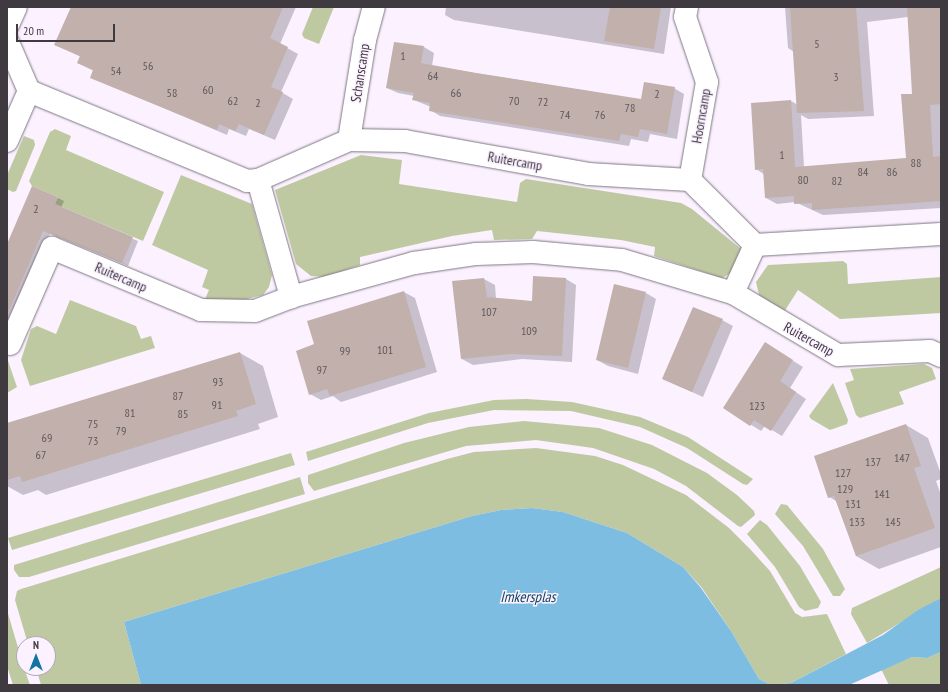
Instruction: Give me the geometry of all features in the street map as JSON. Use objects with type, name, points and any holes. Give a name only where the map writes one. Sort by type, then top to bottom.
[{"type":"street","points":[[7,27],[16,7]]},
{"type":"street","name":"Schanscamp","points":[[349,140],[365,40],[374,7]]},
{"type":"street","name":"Hoorncamp","points":[[687,7],[685,17],[707,82],[690,180]]},
{"type":"street","points":[[7,40],[29,91],[7,141]]},
{"type":"street","name":"Ruitercamp","points":[[29,91],[247,182],[258,180],[349,140],[405,141],[588,174],[690,180]]},
{"type":"street","points":[[258,180],[291,297]]},
{"type":"street","points":[[690,180],[755,245],[941,234]]},
{"type":"street","points":[[733,293],[755,245]]},
{"type":"street","name":"Ruitercamp","points":[[10,344],[52,248],[201,310],[255,311],[291,297],[414,263],[476,254],[533,252],[622,260],[733,293],[838,356],[930,350],[941,356]]},
{"type":"green space","points":[[313,7],[334,7],[319,44],[304,38],[302,34]]},
{"type":"green space","points":[[55,129],[71,136],[66,150],[164,192],[143,241],[55,204],[58,197],[32,186],[29,181],[50,132]]},
{"type":"green space","points":[[24,136],[34,140],[35,145],[16,191],[13,192],[7,189],[7,175]]},
{"type":"green space","points":[[361,155],[402,160],[399,184],[517,202],[520,183],[526,179],[681,203],[692,209],[741,249],[742,256],[731,273],[722,278],[654,256],[655,247],[621,240],[537,231],[532,239],[494,240],[492,230],[452,236],[360,257],[360,265],[325,277],[311,276],[296,264],[275,190]]},
{"type":"green space","points":[[181,175],[252,204],[272,275],[269,287],[263,295],[221,306],[205,299],[209,290],[202,287],[208,270],[152,245]]},
{"type":"green space","points":[[843,261],[847,264],[848,284],[941,277],[941,313],[840,319],[798,290],[784,312],[759,295],[756,282],[768,265]]},
{"type":"green space","points":[[70,300],[136,326],[141,339],[151,336],[155,348],[30,386],[21,360],[31,329],[37,326],[56,334]]},
{"type":"green space","points":[[7,358],[17,387],[7,393]]},
{"type":"green space","points":[[924,364],[932,368],[936,379],[899,392],[904,404],[860,418],[856,415],[845,383],[854,380],[850,369]]},
{"type":"green space","points":[[833,383],[848,420],[847,424],[830,430],[811,419],[809,416]]},
{"type":"green space","points":[[526,399],[572,402],[640,417],[688,437],[753,479],[747,485],[743,484],[687,448],[640,427],[571,411],[494,410],[428,423],[308,461],[306,452],[429,413],[494,400]]},
{"type":"green space","points":[[524,421],[599,428],[652,445],[707,473],[737,495],[754,511],[755,515],[741,527],[738,526],[686,486],[654,469],[593,448],[536,440],[466,446],[314,491],[308,483],[308,475],[404,443],[469,427]]},
{"type":"green space","points":[[536,448],[595,456],[623,465],[686,495],[729,528],[750,549],[770,571],[795,613],[802,617],[827,614],[846,654],[791,683],[771,685],[759,679],[731,631],[702,588],[683,567],[627,533],[563,512],[532,508],[501,510],[472,516],[124,622],[141,685],[41,685],[38,676],[56,676],[56,636],[26,636],[15,600],[17,591],[474,452]]},
{"type":"green space","points":[[291,453],[295,465],[12,550],[8,538]]},
{"type":"green space","points":[[300,477],[305,494],[29,577],[19,577],[14,570],[14,565]]},
{"type":"green space","points":[[781,504],[787,505],[823,549],[845,589],[840,596],[833,596],[803,546],[775,514]]},
{"type":"green space","points":[[760,520],[767,525],[800,566],[821,602],[818,608],[805,611],[799,607],[775,567],[747,534]]},
{"type":"green space","points":[[941,567],[941,598],[867,643],[851,614],[852,608]]},
{"type":"green space","points":[[7,610],[16,641],[16,676],[27,676],[30,685],[13,685],[7,666]]},
{"type":"green space","points":[[941,652],[941,685],[889,685],[881,669],[912,657],[927,658]]},
{"type":"water","name":"Imkersplas","points":[[532,508],[563,512],[627,533],[683,567],[701,588],[731,631],[759,679],[771,685],[141,685],[124,622],[472,516],[501,510]]},
{"type":"water","points":[[941,598],[941,652],[927,658],[912,657],[849,685],[771,685],[791,683],[883,635],[918,610]]},
{"type":"building","points":[[71,7],[283,7],[270,38],[288,47],[271,87],[283,92],[264,135],[239,124],[235,131],[219,124],[217,130],[90,78],[93,70],[77,63],[80,56],[54,45]]},
{"type":"building","points":[[610,7],[661,7],[654,49],[604,41]]},
{"type":"building","points":[[790,7],[856,7],[864,111],[797,113]]},
{"type":"building","points":[[907,7],[941,7],[941,104],[930,105],[933,157],[941,156],[941,201],[812,210],[812,203],[794,204],[794,196],[765,198],[763,169],[755,170],[751,103],[791,100],[795,167],[906,158],[901,94],[912,94]]},
{"type":"building","points":[[394,42],[424,46],[421,63],[476,73],[641,99],[644,82],[675,87],[667,134],[640,129],[638,137],[621,134],[619,141],[429,111],[430,103],[412,100],[414,93],[386,88]]},
{"type":"building","points":[[32,186],[58,197],[55,204],[133,237],[122,263],[43,231],[7,315],[7,244]]},
{"type":"building","points":[[533,276],[566,278],[562,356],[511,354],[461,359],[452,281],[484,278],[487,297],[532,301]]},
{"type":"building","points":[[614,284],[646,292],[628,368],[596,360]]},
{"type":"building","points":[[404,291],[426,367],[330,396],[327,389],[309,395],[296,351],[314,344],[307,321]]},
{"type":"building","points":[[693,307],[723,319],[692,392],[662,379]]},
{"type":"building","points":[[765,342],[793,360],[780,381],[796,392],[771,431],[754,420],[750,426],[723,408]]},
{"type":"building","points":[[240,352],[256,404],[236,411],[238,416],[22,482],[20,476],[7,480],[7,423]]},
{"type":"building","points":[[906,424],[921,466],[914,468],[935,528],[856,556],[834,496],[828,498],[814,456]]}]
